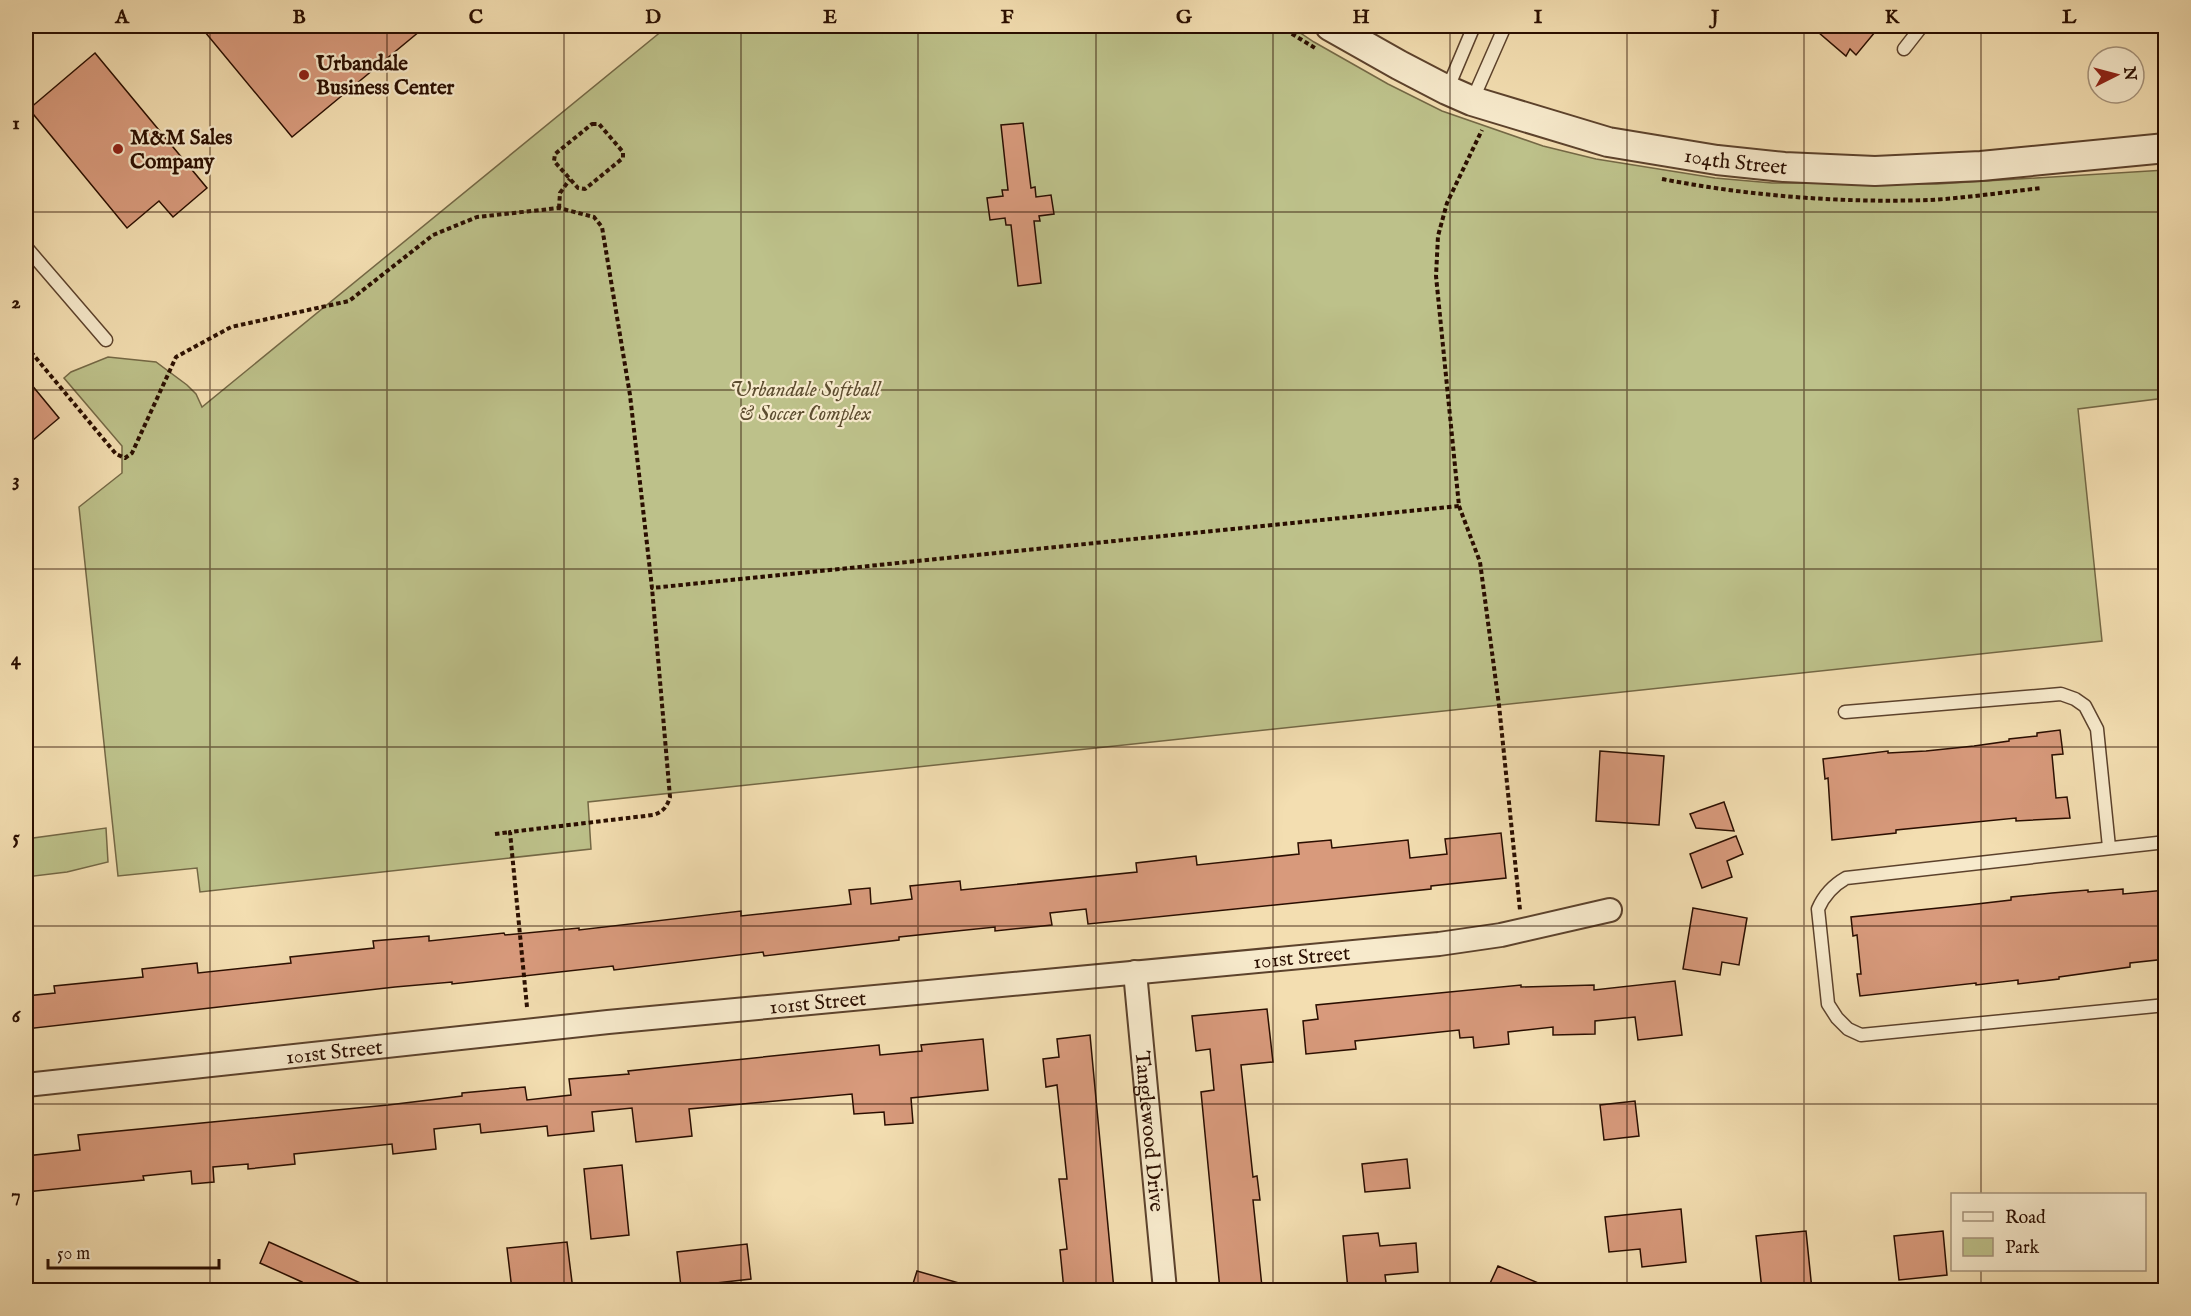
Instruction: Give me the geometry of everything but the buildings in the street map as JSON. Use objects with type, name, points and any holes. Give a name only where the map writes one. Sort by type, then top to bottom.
[{"type":"street","name":"104th Street","points":[[1330,26],[1460,95],[1608,142],[1728,161],[1828,170],[1875,171],[1981,166],[2166,148]]},
{"type":"street","name":"101st Street","points":[[26,1085],[608,1022],[1439,944],[1522,930],[1610,910]]},
{"type":"street","name":"Tanglewood Drive","points":[[1135,972],[1165,1290]]},
{"type":"lane","points":[[1460,95],[1474,26]]},
{"type":"lane","points":[[1460,95],[1505,26]]},
{"type":"lane","points":[[1904,49],[1922,26]]},
{"type":"lane","points":[[26,247],[106,340]]},
{"type":"lane","points":[[1845,712],[2061,694],[2075,699],[2085,706],[2097,729],[2109,847]]},
{"type":"lane","points":[[2166,842],[1846,878],[1834,885],[1818,909],[1828,1004],[1848,1029],[1861,1035],[2166,1005]]},
{"type":"path","points":[[592,124],[599,124],[623,152],[622,158],[585,189],[578,188],[570,179],[554,161],[555,154],[592,124]]},
{"type":"path","points":[[1482,130],[1447,203],[1438,236],[1436,276],[1459,506],[1480,562],[1499,705],[1522,930]]},
{"type":"path","points":[[559,208],[560,193],[570,179]]},
{"type":"path","points":[[26,346],[116,454],[124,458],[132,453],[176,357],[231,327],[349,301],[433,235],[477,217],[559,208],[594,217],[602,227],[630,395],[652,588],[670,797],[668,806],[653,815],[495,834]]},
{"type":"path","points":[[652,588],[1459,506]]},
{"type":"path","points":[[510,832],[528,1007]]},
{"type":"green space","name":"Urbandale Softball & Soccer Complex","points":[[668,26],[1290,26],[1388,84],[1442,111],[1543,146],[1596,159],[1715,178],[1772,183],[1937,184],[2165,170],[2165,398],[2078,409],[2102,641],[588,802],[591,849],[200,892],[197,868],[118,876],[79,507],[122,473],[122,446],[64,378],[71,372],[108,357],[156,362],[187,385],[196,394],[202,407]]},
{"type":"green space","points":[[106,828],[108,862],[67,872],[26,877],[26,839]]},
{"type":"place","name":"Urbandale Business Center","points":[[304,75]]},
{"type":"place","name":"M&M Sales Company","points":[[118,149]]}]
